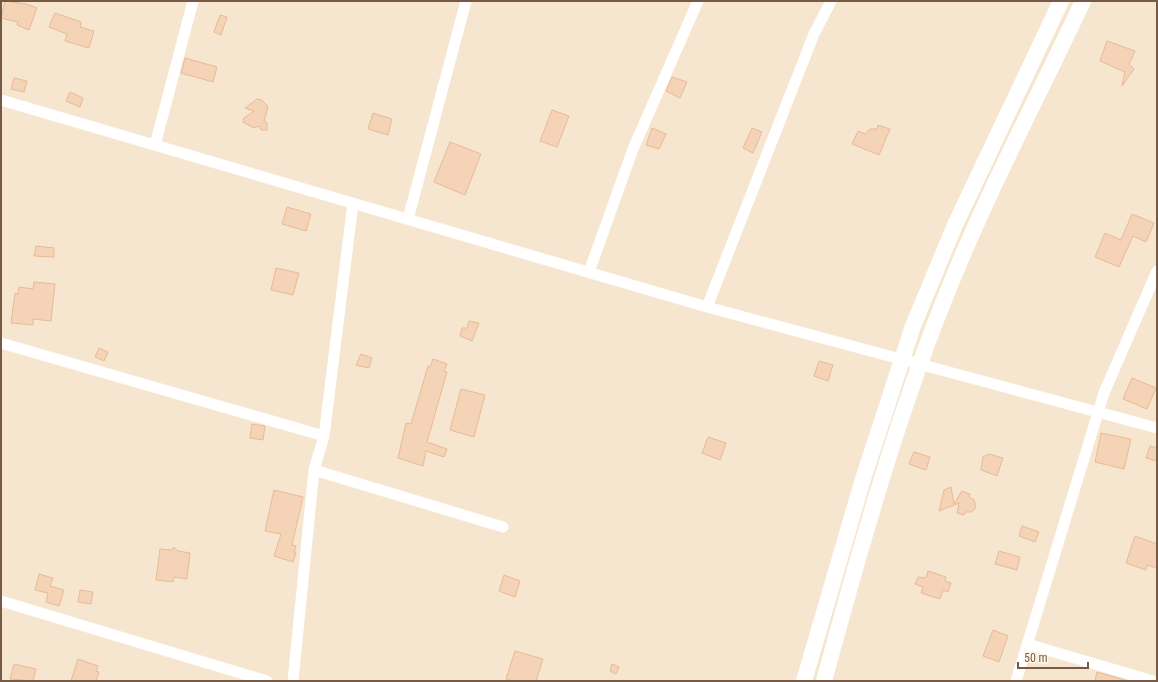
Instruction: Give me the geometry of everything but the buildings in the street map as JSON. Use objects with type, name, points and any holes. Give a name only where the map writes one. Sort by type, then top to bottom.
[{"type":"main road","points":[[804,681],[863,479],[901,360],[926,292],[955,225],[1061,1]]},
{"type":"main road","points":[[824,681],[876,501],[920,365],[950,284],[984,205],[1083,1]]},
{"type":"street","points":[[155,145],[193,1]]},
{"type":"street","points":[[408,219],[466,1]]},
{"type":"street","points":[[589,272],[634,149],[698,1]]},
{"type":"street","points":[[707,307],[814,34],[830,1]]},
{"type":"street","points":[[1,100],[707,307],[1157,428]]},
{"type":"street","points":[[293,681],[314,470],[324,436],[352,203]]},
{"type":"street","points":[[1016,681],[1104,393],[1157,271]]},
{"type":"street","points":[[1,343],[324,436]]},
{"type":"street","points":[[314,470],[503,527]]},
{"type":"street","points":[[1,601],[267,681]]},
{"type":"street","points":[[1027,644],[1153,681]]},
{"type":"shaded area","points":[[1,1],[1157,1],[1157,681],[1,681]]}]
